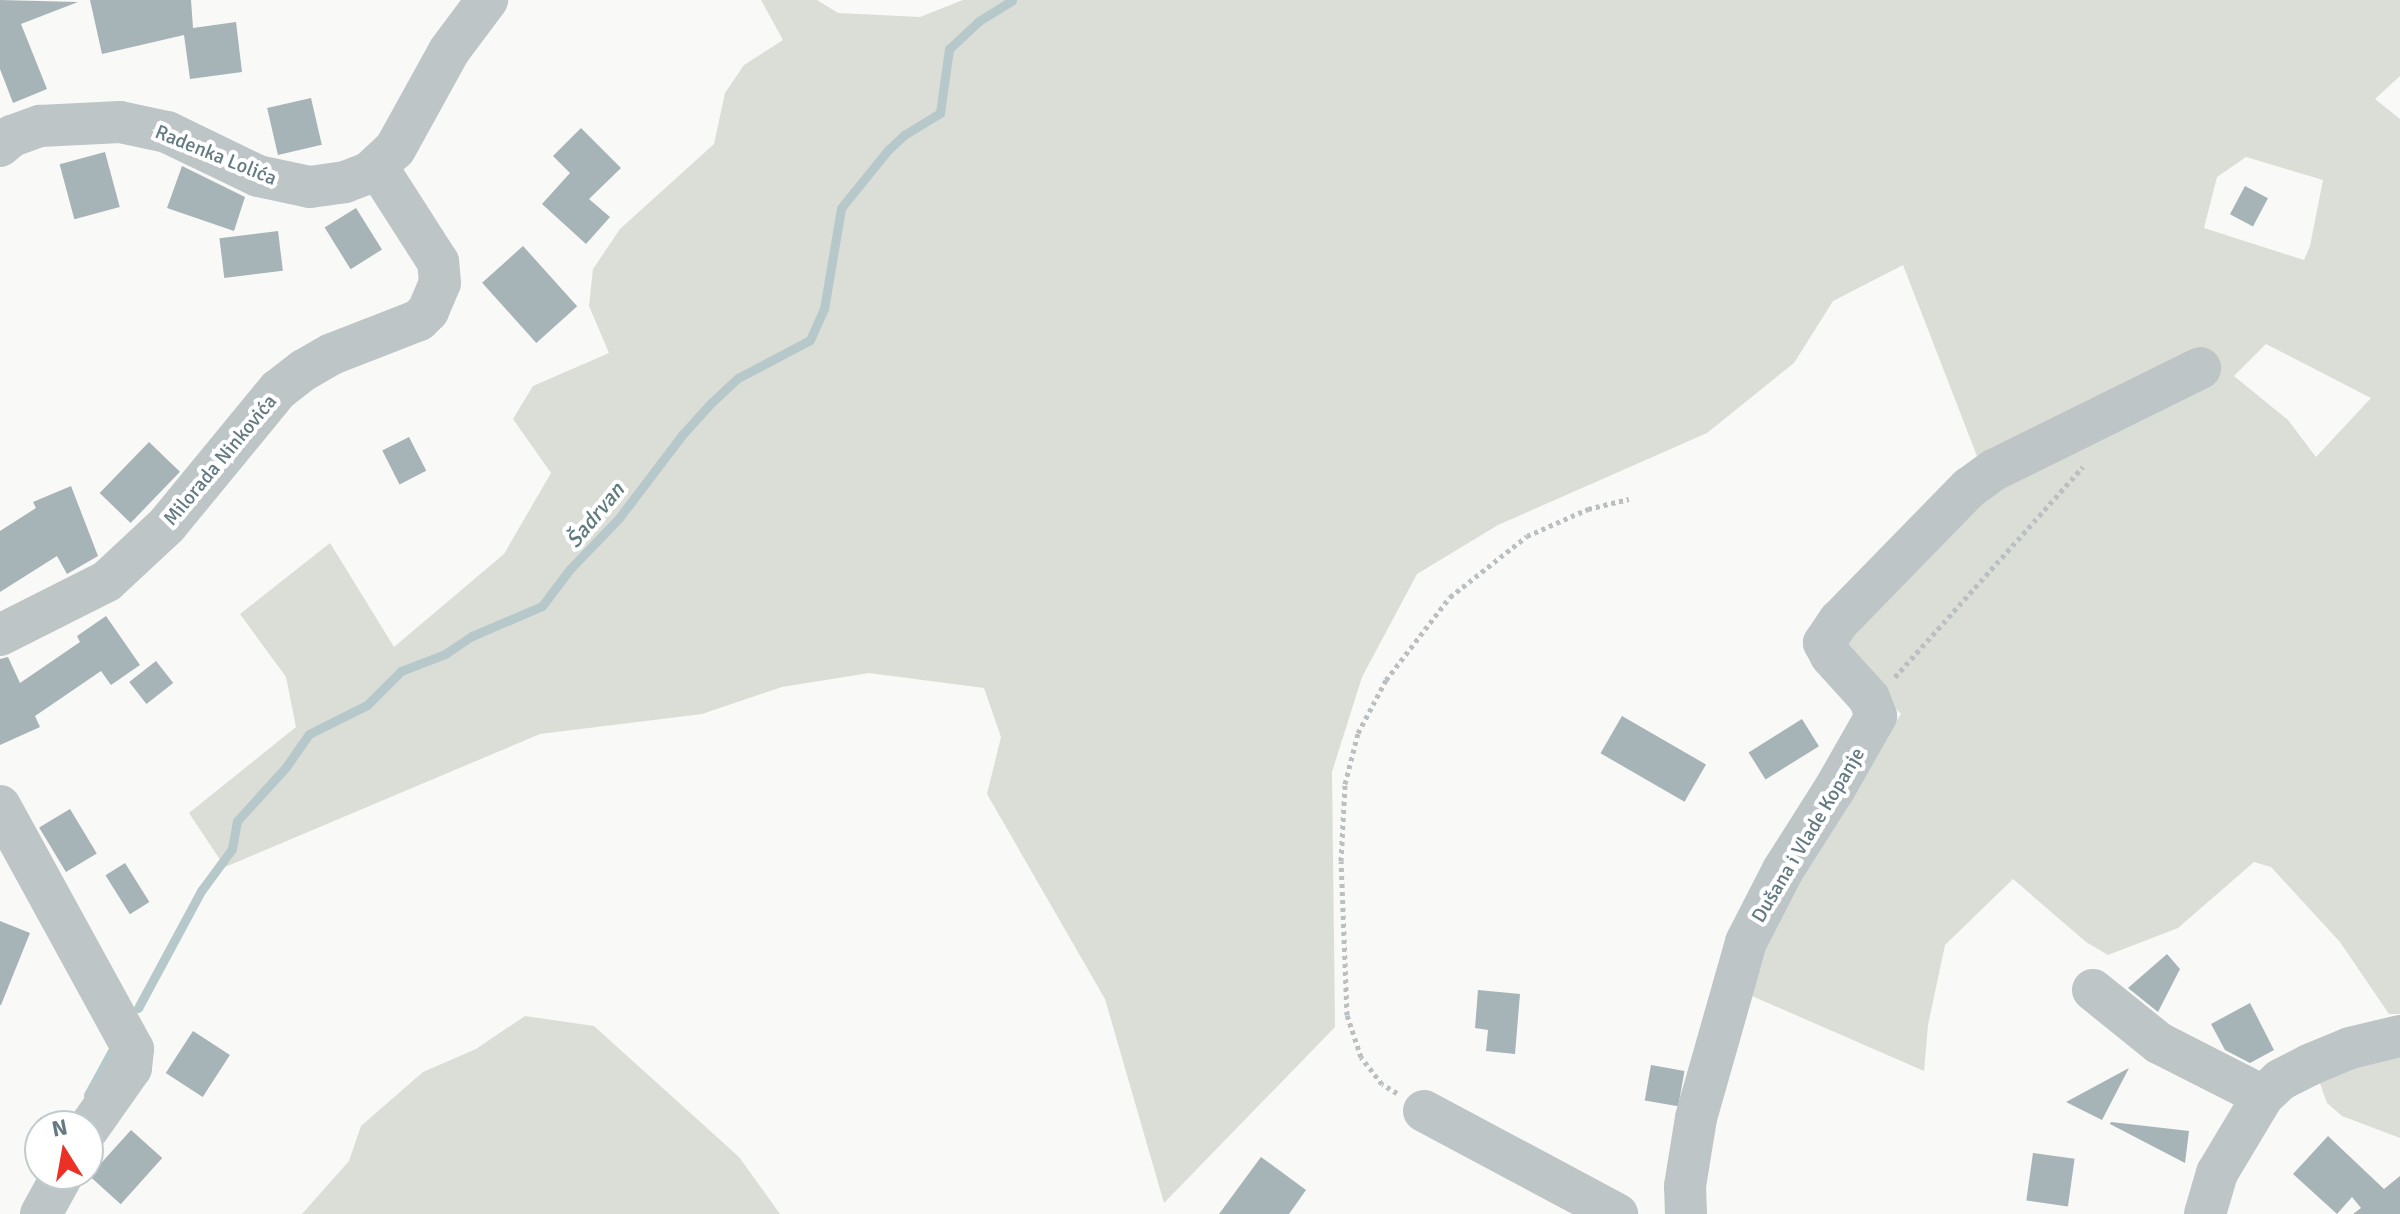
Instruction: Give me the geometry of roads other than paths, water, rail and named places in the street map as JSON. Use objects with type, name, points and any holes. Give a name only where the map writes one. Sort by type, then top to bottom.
[{"type":"street","name":"Radenka Lolića","points":[[4,132],[66,123],[120,122],[144,126],[199,146],[258,176],[310,187],[345,182],[369,173],[395,149],[449,51],[487,0]]},
{"type":"street","name":"Milorada Ninkovića","points":[[0,635],[107,581],[167,525],[278,390],[304,370],[332,354],[419,320],[428,311],[440,283],[438,262],[386,182],[380,163]]},
{"type":"street","name":"Dušana i Vlade Kopanje","points":[[1686,1214],[1685,1186],[1696,1118],[1746,942],[1783,870],[1868,734],[1876,716],[1872,705],[1831,656],[1824,643],[1839,621],[1969,488],[1994,470],[2200,368]]},
{"type":"street","points":[[0,806],[133,1049],[131,1068],[101,1110]]},
{"type":"street","points":[[2093,990],[2159,1043],[2263,1096]]},
{"type":"street","points":[[2205,1214],[2217,1173],[2263,1096],[2280,1080],[2350,1048],[2400,1036]]},
{"type":"street","points":[[1424,1111],[1617,1214]]},
{"type":"street","points":[[41,1214],[54,1190]]},
{"type":"waterway","name":"Šadrvan","points":[[138,1008],[201,891],[232,849],[237,821],[286,767],[309,734],[367,705],[401,671],[445,654],[472,636],[542,606],[570,569],[619,518],[682,435],[711,403],[738,378],[810,340],[824,309],[841,208],[888,150],[904,135],[940,113],[949,49],[979,21],[1012,0]]},
{"type":"waterway","points":[[88,1095],[113,1049]]}]
